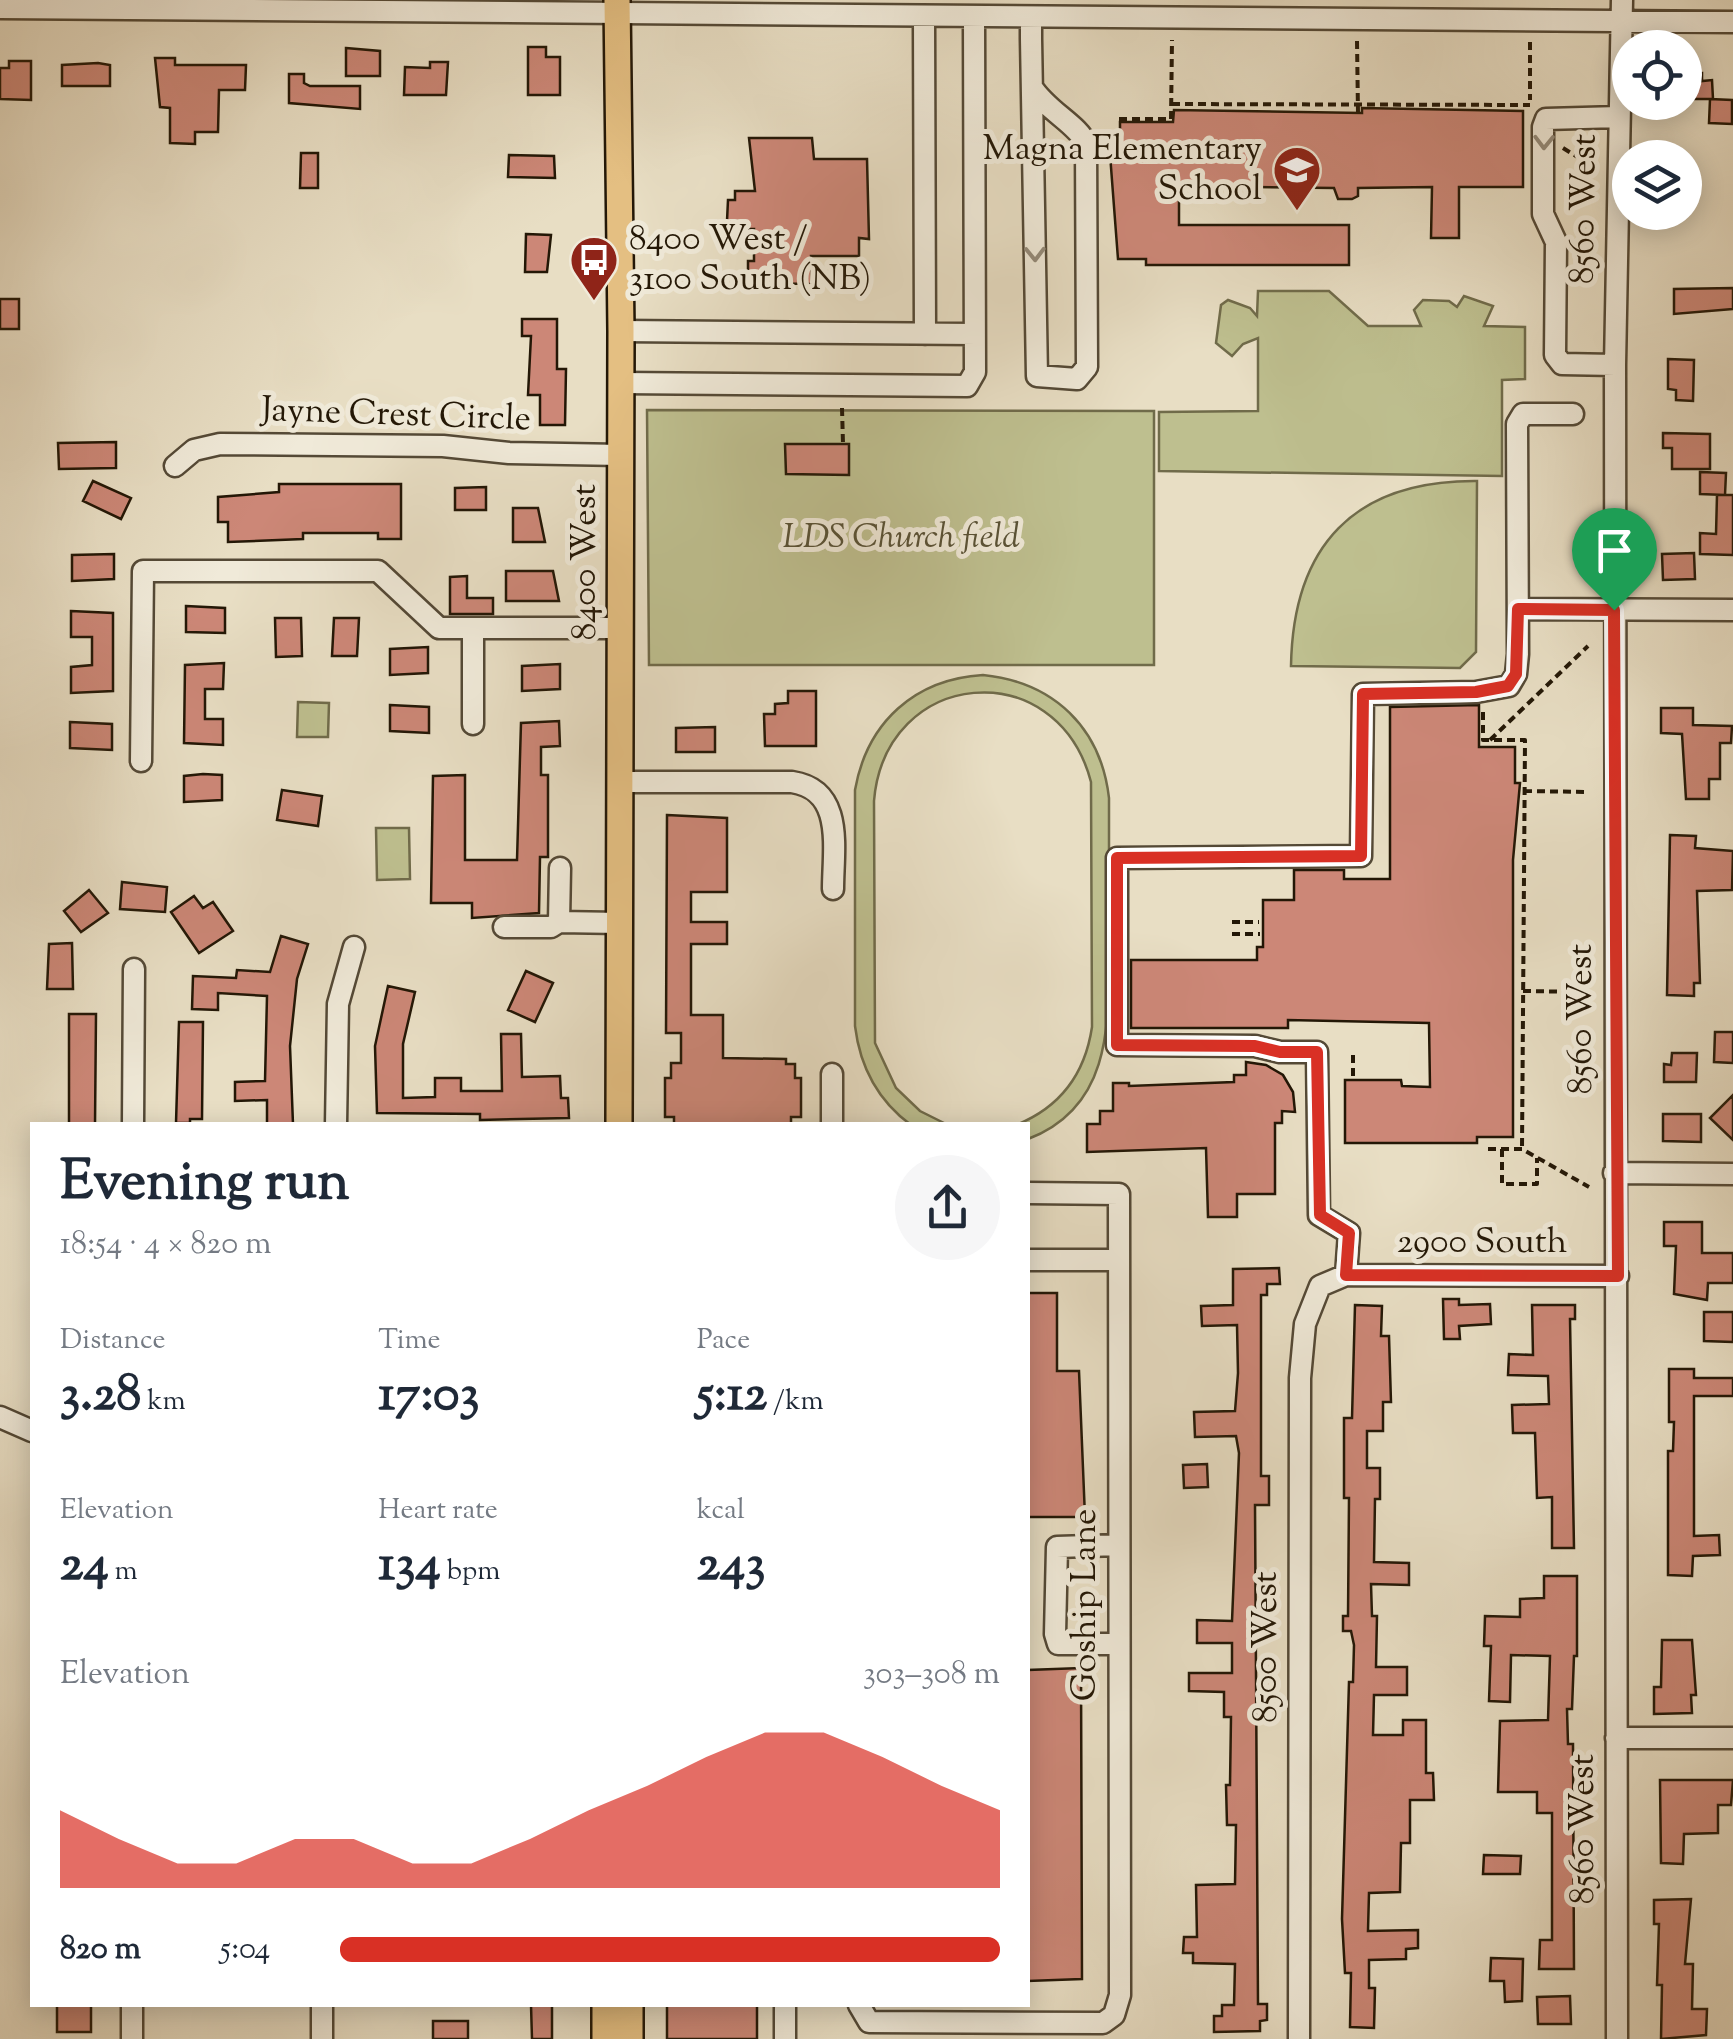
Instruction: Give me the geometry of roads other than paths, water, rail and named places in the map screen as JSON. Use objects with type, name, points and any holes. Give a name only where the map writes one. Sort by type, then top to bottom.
[{"type":"main road","name":"8400 West","points":[[617,6],[621,331],[620,1122]]},
{"type":"main road","points":[[605,2007],[605,2039]]},
{"type":"main road","points":[[630,2007],[630,2039]]},
{"type":"street","points":[[0,8],[183,4],[617,6],[880,9],[924,18],[1031,19],[1117,10],[1622,10],[1733,22]]},
{"type":"street","points":[[924,18],[924,334]]},
{"type":"street","points":[[621,383],[967,386],[974,372],[974,18]]},
{"type":"street","points":[[1031,19],[1032,87],[1037,376],[1077,379],[1087,368],[1086,144],[1078,129],[1045,107],[1032,87]]},
{"type":"street","points":[[1612,117],[1546,119],[1543,214],[1556,242],[1555,355],[1562,364],[1615,365]]},
{"type":"street","name":"8560 West","points":[[1617,2039],[1614,610],[1620,120]]},
{"type":"street","points":[[621,331],[974,334]]},
{"type":"street","points":[[1346,1275],[1349,1233],[1320,1215],[1317,1052],[1280,1052],[1255,1046],[1117,1045],[1117,858],[1361,856],[1363,694],[1476,692],[1508,686],[1516,674],[1519,417],[1572,414]]},
{"type":"street","name":"Jayne Crest Circle","points":[[175,466],[194,450],[220,444],[443,446],[509,453],[621,455]]},
{"type":"street","points":[[141,761],[142,570],[378,571],[438,628],[621,628]]},
{"type":"street","points":[[1518,609],[1733,610]]},
{"type":"street","points":[[473,724],[474,628]]},
{"type":"street","points":[[620,782],[792,782],[812,787],[826,800],[833,827],[833,889]]},
{"type":"street","points":[[560,868],[560,922]]},
{"type":"street","points":[[504,926],[620,923]]},
{"type":"street","points":[[336,1122],[338,1004],[354,948]]},
{"type":"street","points":[[133,1122],[134,969]]},
{"type":"street","points":[[832,1074],[832,1122]]},
{"type":"street","points":[[1614,1173],[1733,1174]]},
{"type":"street","name":"Goship Lane","points":[[986,2029],[1103,2023],[1114,2016],[1120,1995],[1119,1194],[1030,1193]]},
{"type":"street","points":[[1030,1260],[1118,1260]]},
{"type":"street","name":"2900 South","points":[[1346,1275],[1618,1276]]},
{"type":"street","name":"8500 West","points":[[1299,2039],[1300,1378],[1311,1304],[1320,1286],[1346,1275]]},
{"type":"street","points":[[0,1417],[30,1430]]},
{"type":"street","points":[[1119,1546],[1056,1547],[1055,1634],[1058,1644],[1119,1644]]},
{"type":"street","points":[[1616,1738],[1733,1738]]},
{"type":"street","points":[[132,2007],[132,2039]]},
{"type":"street","points":[[322,2007],[322,2039]]},
{"type":"street","points":[[785,2007],[785,2039]]},
{"type":"street","points":[[859,2007],[869,2022],[986,2029]]},
{"type":"place","name":"Magna Elementary School","points":[[1297,212]]},
{"type":"place","name":"8400 West / 3100 South (NB)","points":[[594,302]]},
{"type":"park label","name":"LDS Church field","points":[[901,538]]}]
